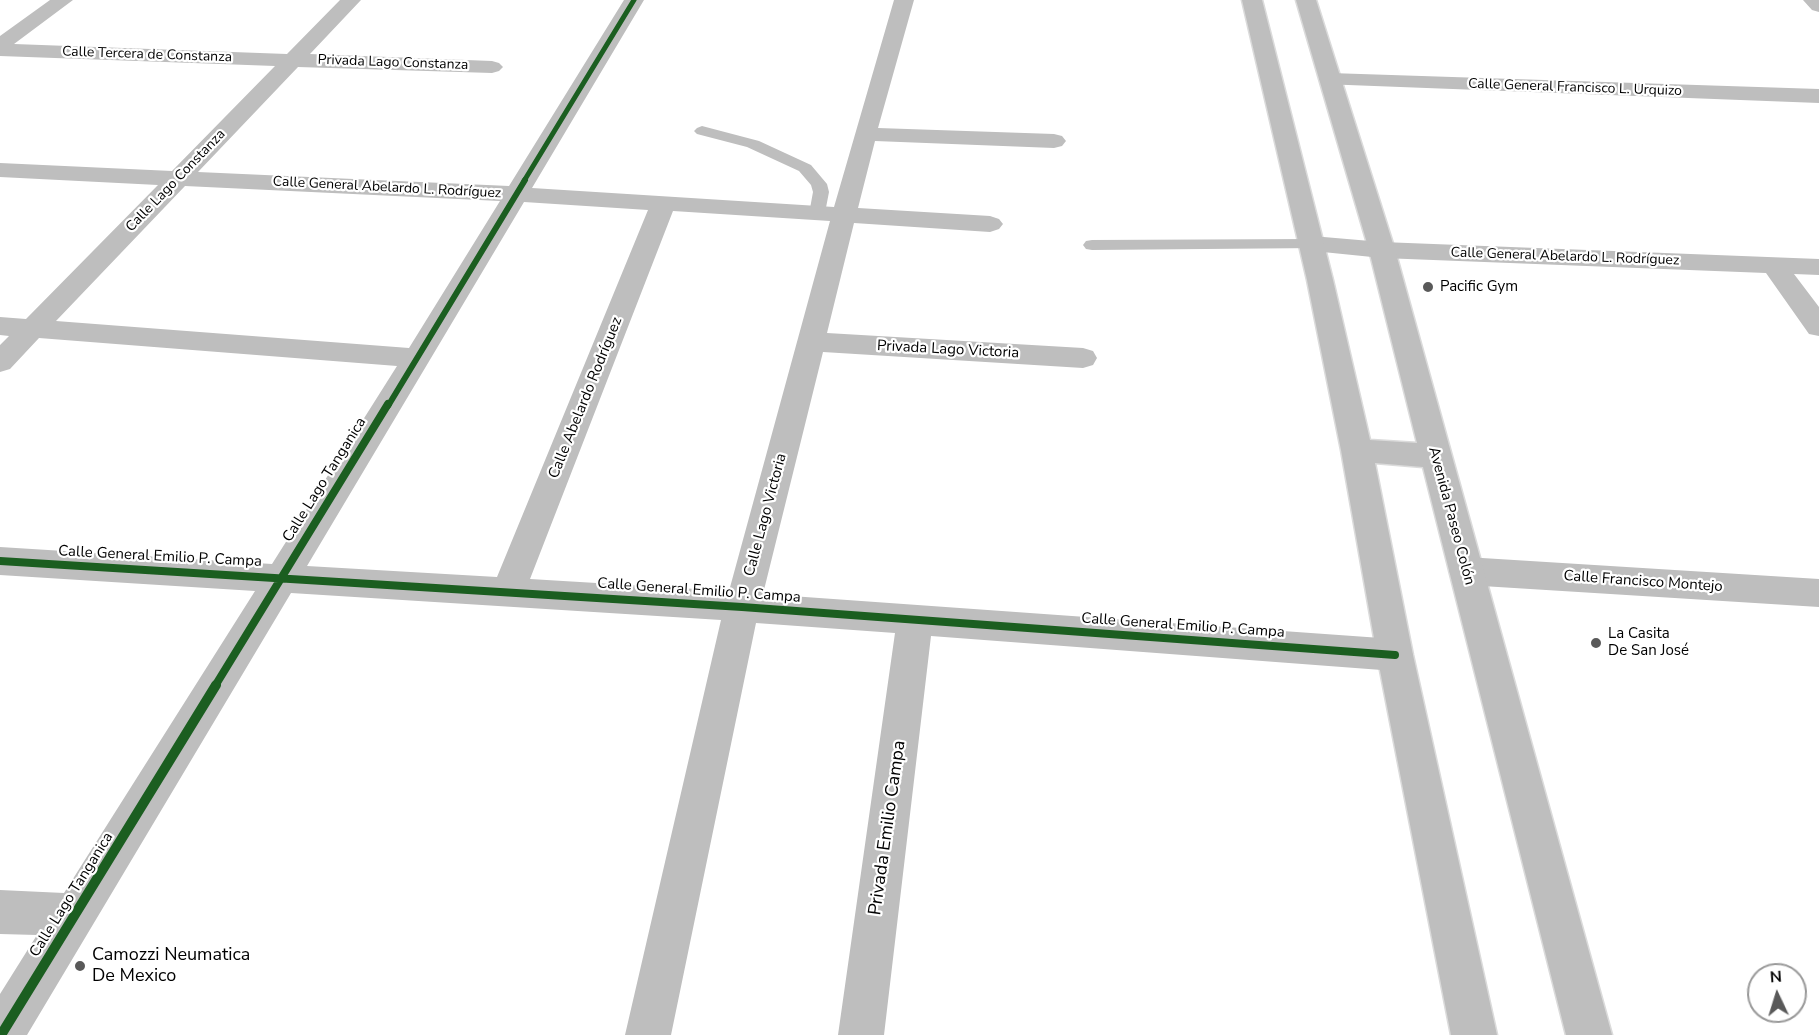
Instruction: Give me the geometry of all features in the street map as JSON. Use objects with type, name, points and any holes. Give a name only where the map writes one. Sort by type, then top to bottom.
[{"type":"street","points":[[0,45],[63,0]]},
{"type":"street","name":"Calle Lago Constanza","points":[[0,362],[351,0]]},
{"type":"street","name":"Calle Lago Tanganica","points":[[1,1035],[634,0]]},
{"type":"street","name":"Calle Lago Victoria","points":[[648,1035],[742,607],[812,342],[832,214],[865,134],[904,0]]},
{"type":"street","points":[[1252,0],[1312,243],[1357,450],[1395,655],[1474,1035]]},
{"type":"street","name":"Avenida Paseo Colón","points":[[1306,0],[1382,250],[1434,456],[1589,1035]]},
{"type":"street","points":[[1813,0],[1819,6]]},
{"type":"street","name":"Calle Tercera de Constanza","points":[[0,50],[294,59]]},
{"type":"street","name":"Privada Lago Constanza","points":[[294,59],[492,67]]},
{"type":"street","name":"Calle General Francisco L. Urquizo","points":[[1330,79],[1819,96]]},
{"type":"street","points":[[865,134],[1054,141]]},
{"type":"street","name":"Calle General Abelardo L. Rodríguez","points":[[0,170],[517,194],[990,224]]},
{"type":"street","name":"Calle Abelardo Rodríguez","points":[[508,592],[663,204]]},
{"type":"street","name":"Calle General Abelardo L. Rodríguez","points":[[1312,243],[1382,250],[1819,267]]},
{"type":"street","points":[[1774,266],[1819,327]]},
{"type":"street","points":[[0,326],[417,358]]},
{"type":"street","name":"Privada Lago Victoria","points":[[812,342],[1083,358]]},
{"type":"street","points":[[1357,450],[1434,456]]},
{"type":"street","name":"Calle General Emilio P. Campa","points":[[0,561],[742,607],[1395,655]]},
{"type":"street","name":"Calle Francisco Montejo","points":[[1466,571],[1819,593]]},
{"type":"street","name":"Privada Emilio Campa","points":[[861,1035],[915,621]]},
{"type":"street","points":[[0,912],[76,915]]},
{"type":"lane","points":[[702,131],[753,144],[805,168],[819,184],[832,214]]},
{"type":"lane","points":[[1092,245],[1312,243]]},
{"type":"cycle path","points":[[1,1035],[634,0]]},
{"type":"cycle path","points":[[0,561],[742,607],[1395,655]]},
{"type":"place","name":"Pacific Gym","points":[[1428,287]]},
{"type":"place","name":"La Casita De San José","points":[[1596,643]]},
{"type":"place","name":"Camozzi Neumatica De Mexico","points":[[80,966]]}]
